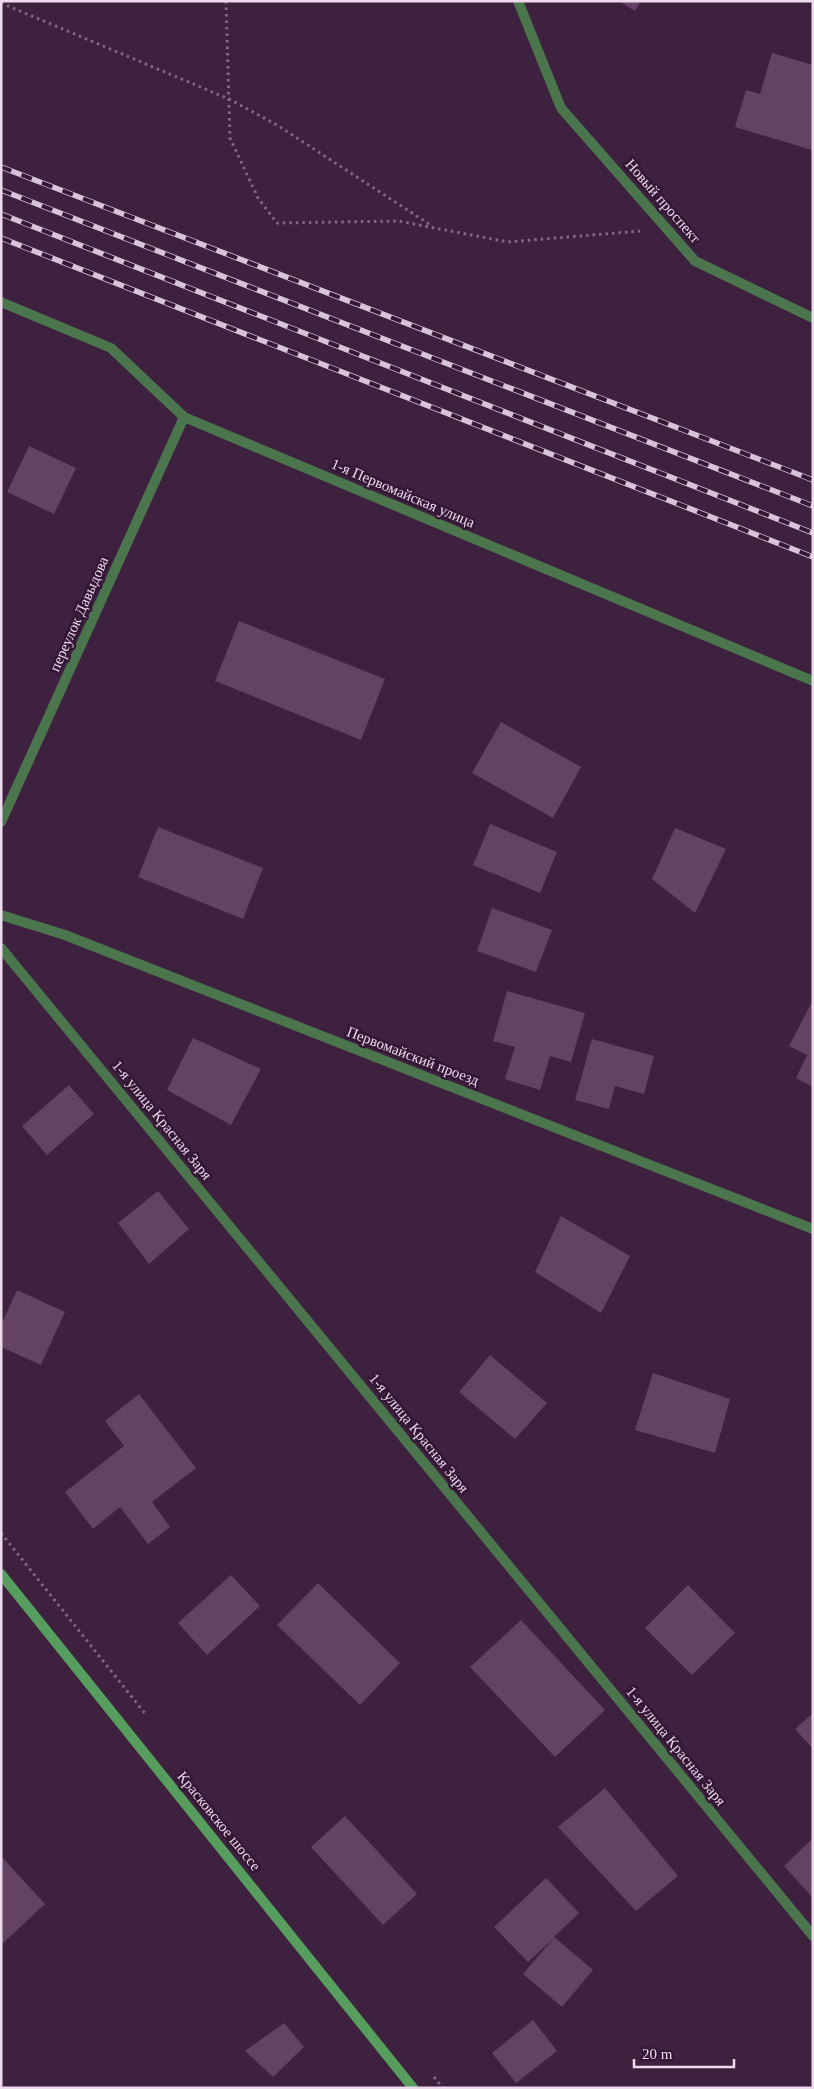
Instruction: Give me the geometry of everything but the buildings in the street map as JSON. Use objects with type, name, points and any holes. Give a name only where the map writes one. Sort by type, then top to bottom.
[{"type":"main road","name":"Красковское шоссе","points":[[1,1574],[413,2088]]},
{"type":"street","name":"Новый проспект","points":[[518,1],[561,108],[695,261],[813,318]]},
{"type":"street","name":"1-я Первомайская улица","points":[[1,302],[111,348],[184,417],[813,681]]},
{"type":"street","name":"переулок Давыдова","points":[[1,822],[184,417]]},
{"type":"street","name":"Первомайский проезд","points":[[1,915],[65,935],[813,1229]]},
{"type":"street","name":"1-я улица Красная Заря","points":[[1,948],[813,1936]]},
{"type":"path","points":[[226,1],[230,138],[258,198],[278,223],[398,221],[508,242],[644,231]]},
{"type":"path","points":[[1,3],[229,99],[277,125],[435,228]]},
{"type":"railway","points":[[1,167],[813,480]]},
{"type":"railway","points":[[1,190],[813,506]]},
{"type":"railway","points":[[1,214],[813,533]]},
{"type":"railway","points":[[1,238],[813,557]]}]
